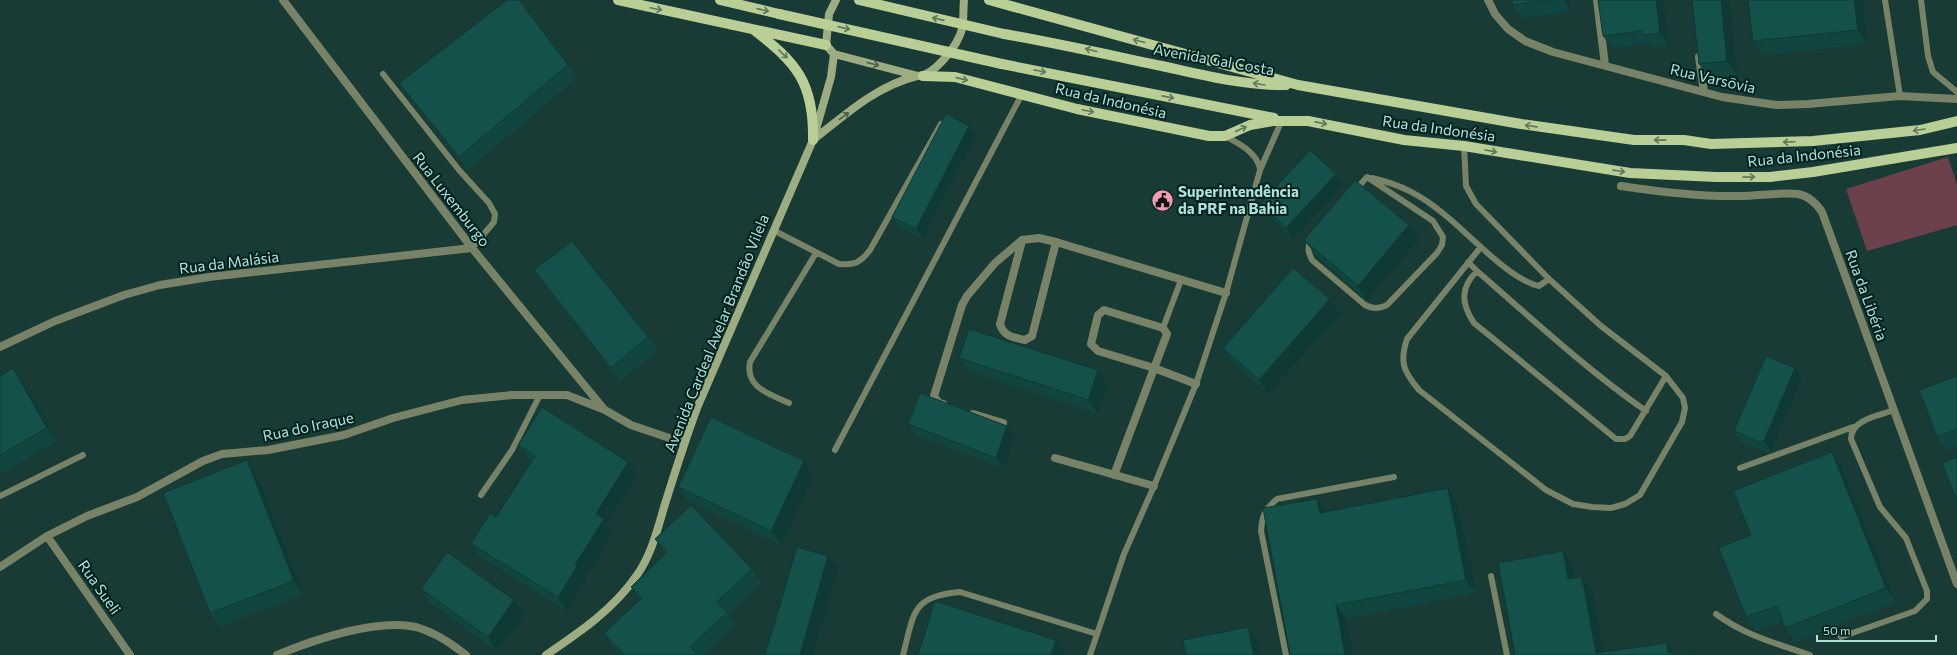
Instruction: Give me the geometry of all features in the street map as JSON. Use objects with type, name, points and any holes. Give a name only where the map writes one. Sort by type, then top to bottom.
[{"type":"main road","points":[[618,0],[826,45],[834,54]]},
{"type":"main road","points":[[720,0],[1002,64],[1282,120]]},
{"type":"main road","points":[[826,45],[829,14],[836,0]]},
{"type":"main road","name":"Avenida Gal Costa","points":[[859,0],[1004,34],[1066,44],[1216,77],[1265,85],[1298,85]]},
{"type":"main road","name":"Rua da Indonésia","points":[[813,140],[874,93],[902,80],[920,76],[942,60],[957,40],[962,28],[964,0]]},
{"type":"main road","name":"Avenida Gal Costa","points":[[989,0],[1298,85]]},
{"type":"main road","points":[[752,29],[786,57],[804,82],[813,116],[813,140]]},
{"type":"main road","name":"Rua da Indonésia","points":[[834,54],[920,76],[955,77],[1077,109],[1185,132],[1225,136],[1250,125],[1282,120],[1308,121],[1404,140],[1464,146],[1630,173],[1716,177],[1770,177],[1813,172],[1957,148]]},
{"type":"main road","name":"Avenida Cardeal Avelar Brandão Vilela","points":[[546,655],[586,628],[616,600],[638,574],[653,542],[684,443],[697,408],[813,140],[832,77],[834,54]]},
{"type":"main road","name":"Rua da Indonésia","points":[[1298,85],[1544,128],[1634,140],[1684,140],[1711,144],[1813,141],[1920,130],[1957,120]]},
{"type":"street","name":"Rua Luxemburgo","points":[[283,0],[472,248],[605,410]]},
{"type":"street","name":"Rua Varsōvia","points":[[1488,0],[1494,14],[1508,29],[1525,41],[1553,52],[1704,92],[1750,102],[1776,105],[1808,104],[1900,96],[1957,98]]},
{"type":"street","points":[[1597,0],[1605,65]]},
{"type":"street","points":[[1698,46],[1704,92]]},
{"type":"street","name":"Rua da Libéria","points":[[1621,186],[1681,195],[1739,196],[1798,194],[1808,197],[1816,204],[1822,212],[1957,584]]},
{"type":"street","points":[[953,407],[939,403],[934,396],[962,305],[967,296],[995,263],[1022,240],[1040,238],[1056,242],[1226,293]]},
{"type":"street","points":[[1022,240],[1000,324],[1002,331],[1008,336],[1025,340],[1032,336],[1056,242]]},
{"type":"street","name":"Rua da Malásia","points":[[0,347],[54,321],[124,294],[160,286],[209,278],[472,248]]},
{"type":"street","points":[[1114,475],[1154,368],[1167,334],[1163,328],[1104,310],[1100,312],[1096,319],[1091,344],[1098,351],[1154,368],[1196,384]]},
{"type":"street","name":"Rua do Iraque","points":[[0,567],[47,536],[87,516],[137,497],[203,461],[222,454],[268,450],[336,437],[393,418],[462,400],[512,395],[567,395],[605,410],[631,425],[684,443]]},
{"type":"street","points":[[967,412],[1003,423]]},
{"type":"street","points":[[1055,458],[1154,486]]},
{"type":"street","name":"Rua Sueli","points":[[47,536],[130,655]]},
{"type":"street","points":[[276,655],[317,640],[380,626],[415,627],[451,643],[466,655]]},
{"type":"lane","points":[[1885,0],[1900,96]]},
{"type":"lane","points":[[1921,0],[1928,56],[1933,72],[1957,92]]},
{"type":"lane","points":[[383,74],[459,170],[489,203],[495,214],[494,222],[472,248]]},
{"type":"lane","points":[[835,450],[1022,94]]},
{"type":"lane","points":[[1090,655],[1124,554],[1196,384],[1226,293],[1260,170],[1282,120]]},
{"type":"lane","points":[[773,230],[839,264],[851,265],[862,260],[870,250],[942,122]]},
{"type":"lane","points":[[1225,136],[1242,145],[1253,155],[1259,162],[1260,170]]},
{"type":"lane","points":[[1464,146],[1466,186],[1472,198],[1549,279],[1601,326],[1666,376],[1683,398],[1685,408],[1682,422],[1640,495],[1624,504],[1610,508],[1573,504],[1546,490],[1419,390],[1408,377],[1403,365],[1403,352],[1407,340],[1480,248]]},
{"type":"lane","points":[[1367,177],[1389,182],[1413,192],[1445,215],[1480,248],[1530,283],[1540,286],[1549,279]]},
{"type":"lane","points":[[1367,177],[1433,221],[1443,237],[1442,246],[1437,253],[1387,305],[1380,308],[1372,308],[1365,305],[1312,260],[1308,253],[1308,246],[1311,240],[1367,177]]},
{"type":"lane","points":[[789,403],[761,390],[752,381],[748,371],[750,362],[816,253]]},
{"type":"lane","points":[[1468,262],[1547,332],[1626,397],[1646,410]]},
{"type":"lane","points":[[1477,271],[1470,278],[1464,296],[1464,305],[1474,323],[1616,439],[1625,439],[1630,436],[1666,376]]},
{"type":"lane","points":[[1163,328],[1181,280]]},
{"type":"lane","points":[[481,495],[512,450],[540,395]]},
{"type":"lane","points":[[1740,468],[1853,427],[1857,424],[1894,410]]},
{"type":"lane","points":[[1841,637],[1915,611],[1927,599],[1928,591],[1906,538],[1880,507],[1851,439],[1853,427]]},
{"type":"lane","points":[[0,496],[83,455]]},
{"type":"lane","points":[[1286,655],[1261,531],[1262,518],[1267,507],[1276,499],[1394,477]]},
{"type":"lane","points":[[1491,576],[1507,655]]},
{"type":"lane","points":[[902,655],[915,610],[927,600],[942,594],[960,592],[1097,634]]},
{"type":"lane","points":[[1716,614],[1730,625],[1746,632],[1810,655]]},
{"type":"shaded area","points":[[1948,157],[1957,185],[1957,225],[1867,251],[1846,189]]},
{"type":"building","points":[[507,0],[519,0],[568,65],[459,157],[399,83]]},
{"type":"building","points":[[1512,0],[1549,0],[1513,5]]},
{"type":"building","points":[[1598,0],[1656,0],[1660,33],[1643,35],[1642,31],[1603,36]]},
{"type":"building","points":[[1692,0],[1721,0],[1727,61],[1699,64]]},
{"type":"building","points":[[1748,0],[1854,0],[1858,30],[1753,41]]},
{"type":"building","points":[[946,114],[969,126],[916,229],[892,217]]},
{"type":"building","points":[[1310,150],[1336,174],[1286,228],[1260,204]]},
{"type":"building","points":[[1355,180],[1409,225],[1358,286],[1304,240]]},
{"type":"building","points":[[572,241],[648,337],[611,368],[534,270]]},
{"type":"building","points":[[1293,268],[1330,299],[1259,380],[1223,348]]},
{"type":"building","points":[[969,329],[1098,370],[1088,400],[959,358]]},
{"type":"building","points":[[1766,356],[1795,368],[1764,441],[1761,443],[1734,431]]},
{"type":"building","points":[[13,368],[47,428],[0,455],[0,376]]},
{"type":"building","points":[[1957,376],[1957,429],[1937,437],[1919,390]]},
{"type":"building","points":[[920,393],[1007,426],[996,458],[908,424]]},
{"type":"building","points":[[542,407],[628,462],[596,514],[604,519],[575,565],[577,566],[558,597],[471,544],[490,513],[496,517],[535,456],[518,445]]},
{"type":"building","points":[[711,417],[804,461],[771,531],[678,487]]},
{"type":"building","points":[[1832,452],[1886,588],[1785,628],[1777,606],[1746,617],[1719,548],[1751,535],[1733,491]]},
{"type":"building","points":[[1957,457],[1957,501],[1942,463]]},
{"type":"building","points":[[247,460],[294,581],[210,613],[163,493]]},
{"type":"building","points":[[1448,488],[1466,580],[1336,605],[1345,655],[1290,655],[1263,508],[1317,499],[1320,513]]},
{"type":"building","points":[[691,505],[752,569],[717,602],[727,613],[690,647],[698,655],[624,655],[604,633],[642,598],[631,587],[667,552],[655,539]]},
{"type":"building","points":[[797,547],[828,556],[800,655],[765,655]]},
{"type":"building","points":[[1563,551],[1568,579],[1582,577],[1596,653],[1667,643],[1668,652],[1678,655],[1515,655],[1498,563]]},
{"type":"building","points":[[447,552],[514,600],[488,637],[421,589]]},
{"type":"building","points":[[935,601],[1056,640],[1051,655],[918,655]]},
{"type":"building","points":[[1248,627],[1254,655],[1186,655],[1183,640]]},
{"type":"place","name":"Superintendência da PRF na Bahia","points":[[1162,200]]}]
